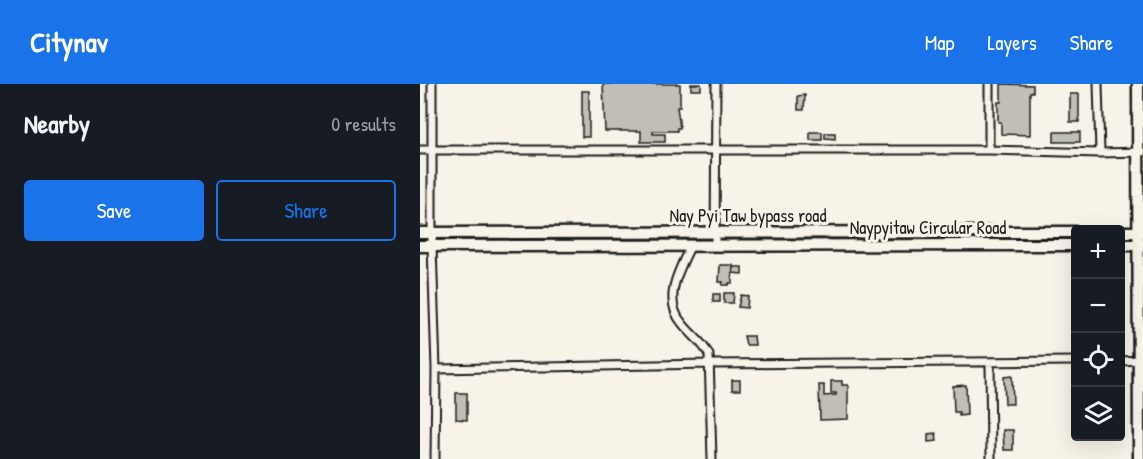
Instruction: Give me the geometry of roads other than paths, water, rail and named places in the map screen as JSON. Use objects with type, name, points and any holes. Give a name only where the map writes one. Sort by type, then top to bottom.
[{"type":"main road","points":[[1138,84],[1141,152],[1139,459]]},
{"type":"main road","name":"Nay Pyi Taw bypass road","points":[[420,233],[1071,232]]},
{"type":"main road","points":[[1125,232],[1141,232]]},
{"type":"main road","name":"Naypyitaw Circular Road","points":[[426,246],[1071,245]]},
{"type":"main road","points":[[1125,245],[1141,245]]},
{"type":"street","points":[[432,84],[432,233],[426,246],[436,369],[435,459]]},
{"type":"street","points":[[715,245],[716,84]]},
{"type":"street","points":[[989,84],[989,150]]},
{"type":"street","points":[[1098,84],[1100,153]]},
{"type":"street","points":[[420,150],[1141,152]]},
{"type":"street","points":[[691,245],[674,285],[672,305],[681,322],[705,347],[711,364],[712,459]]},
{"type":"street","points":[[1125,361],[1141,360]]},
{"type":"street","points":[[436,369],[1071,361]]},
{"type":"street","points":[[990,363],[991,459]]}]
